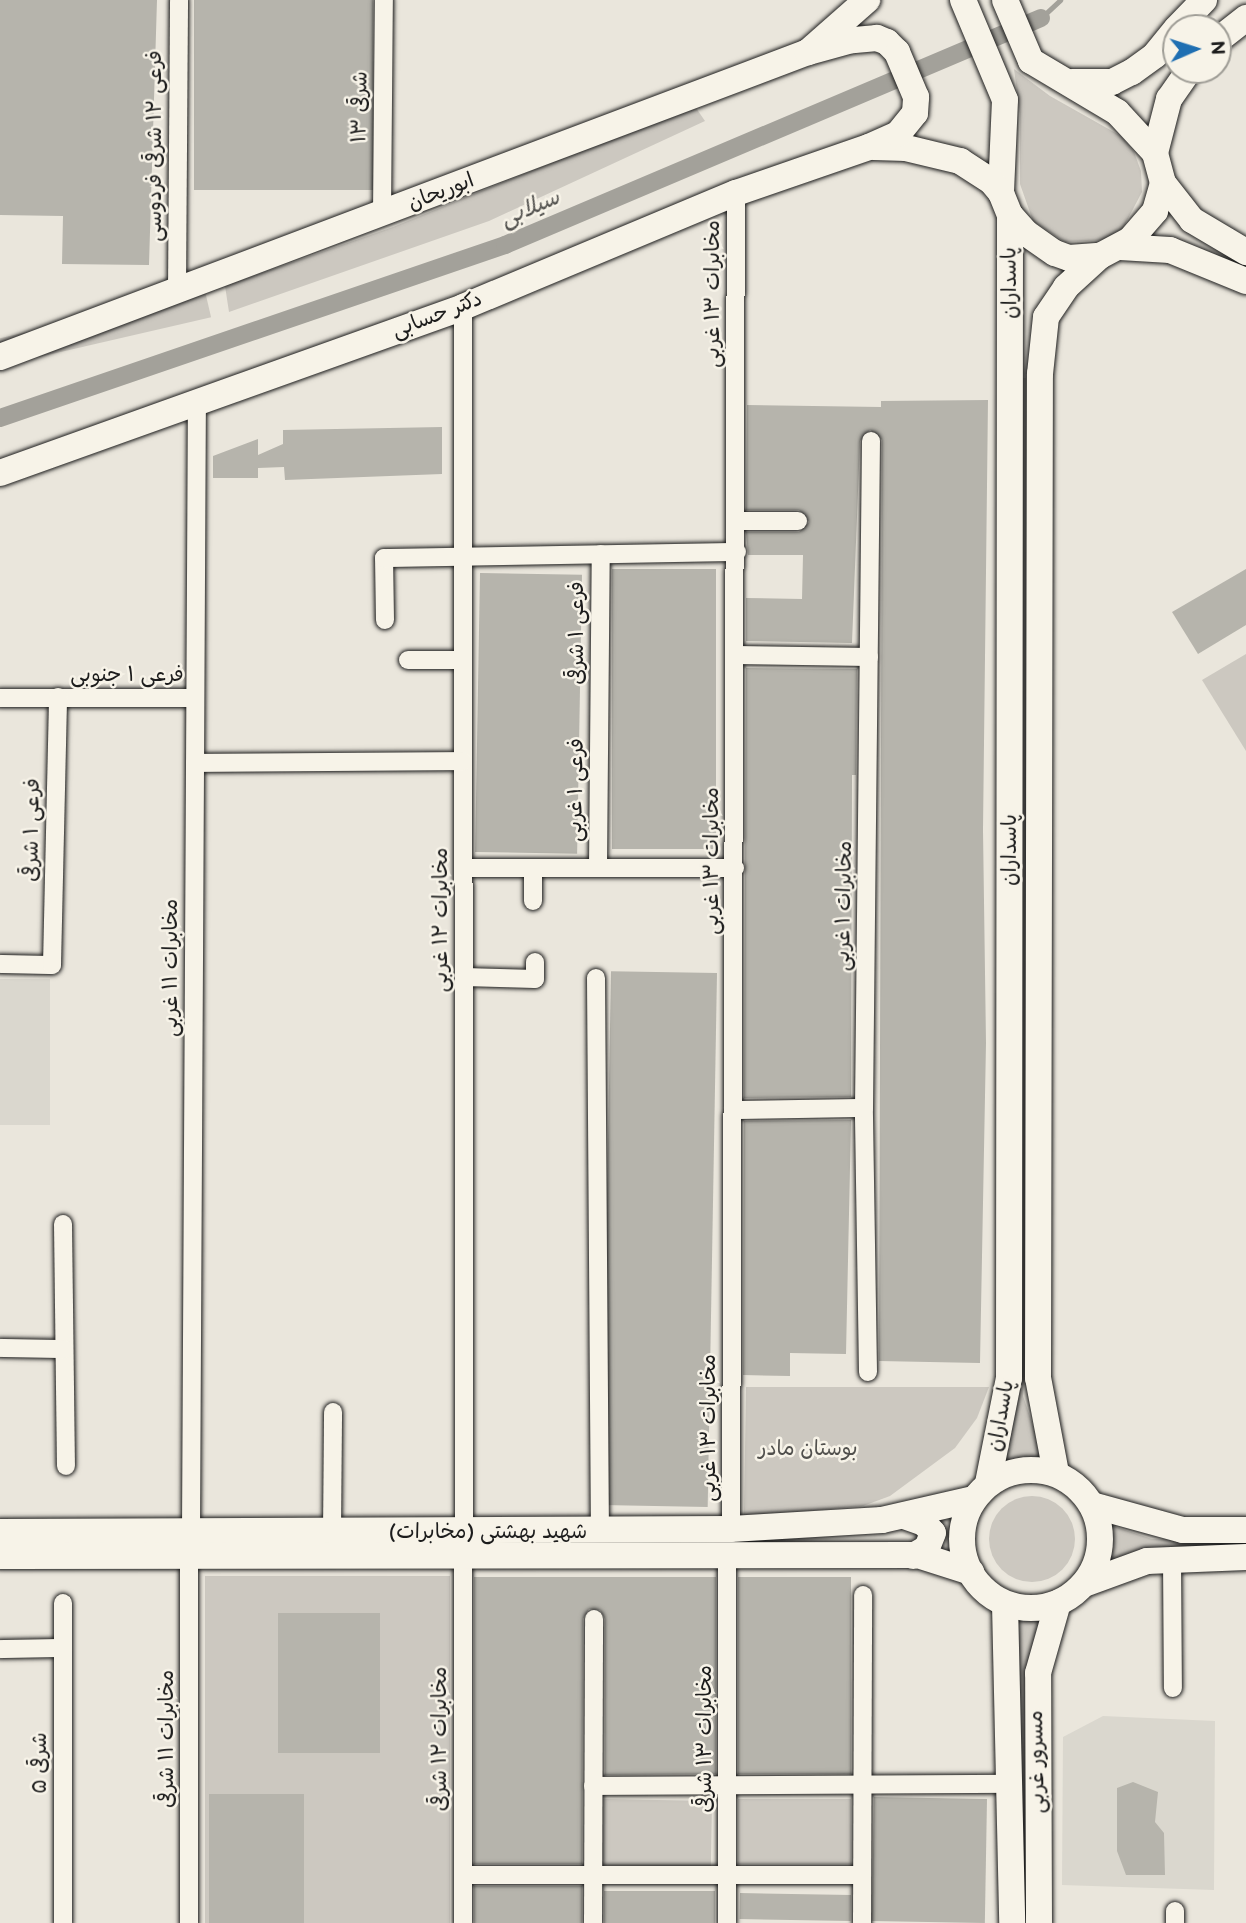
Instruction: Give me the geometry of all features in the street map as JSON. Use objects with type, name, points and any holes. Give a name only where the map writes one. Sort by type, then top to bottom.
[{"type":"main road","name":"ابوریحان","points":[[0,357],[808,52],[867,0]]},
{"type":"main road","points":[[1005,0],[1031,61],[1117,112],[1155,153],[1163,183],[1192,220],[1246,251]]},
{"type":"main road","points":[[1190,14],[1204,0]]},
{"type":"main road","name":"پاسداران","points":[[967,7],[998,76],[1005,117],[1009,1378],[981,1491]]},
{"type":"main road","points":[[1232,29],[1246,18]]},
{"type":"main road","points":[[808,52],[852,40],[877,38],[887,42],[897,52],[916,97],[915,113],[909,123],[869,147]]},
{"type":"main road","points":[[1069,82],[1112,82],[1132,72],[1162,42]]},
{"type":"main road","points":[[1155,153],[1169,99],[1179,84]]},
{"type":"main road","points":[[869,147],[950,157],[978,171],[1026,233],[1055,253],[1069,258],[1110,251],[1183,254],[1246,281]]},
{"type":"main road","name":"دکتر حسابی","points":[[0,473],[463,307],[736,193],[869,147]]},
{"type":"main road","name":"پاسداران","points":[[1056,1473],[1038,1378],[1040,374],[1046,317],[1066,287],[1148,222],[1160,201],[1163,183]]},
{"type":"main road","points":[[1084,1584],[1099,1553],[1099,1524],[1092,1504],[1072,1482],[1056,1473],[1020,1469],[981,1491],[961,1532],[971,1572],[985,1591],[1005,1604],[1029,1609],[1058,1603],[1084,1584],[1114,1569],[1172,1558],[1246,1557]]},
{"type":"main road","name":"شهید بهشتی (مخابرات)","points":[[463,1544],[600,1531],[731,1530],[904,1516],[981,1491]]},
{"type":"main road","points":[[1092,1504],[1183,1530],[1246,1530]]},
{"type":"main road","points":[[904,1516],[924,1523],[933,1533],[927,1548],[912,1556]]},
{"type":"main road","name":"شهید بهشتی (مخابرات)","points":[[0,1532],[190,1544],[463,1544],[727,1556],[912,1556],[954,1563],[971,1572]]},
{"type":"main road","name":"شهید بهشتی (مخابرات)","points":[[0,1556],[190,1544]]},
{"type":"main road","name":"مسرور غربی","points":[[1039,1923],[1038,1673],[1058,1603]]},
{"type":"main road","name":"مسرور غربی","points":[[1005,1604],[1012,1923]]},
{"type":"street","name":"فرعی ۱۲ شرقی فردوسی","points":[[177,292],[179,0]]},
{"type":"street","name":"۱۳ شرقی","points":[[382,214],[384,0]]},
{"type":"street","name":"مخابرات ۱۳ غربی","points":[[731,1530],[737,552],[736,193]]},
{"type":"street","name":"مخابرات ۱۲ غربی","points":[[463,307],[463,1544]]},
{"type":"street","name":"مخابرات ۱۱ غربی","points":[[190,1544],[197,404]]},
{"type":"street","name":"مخابرات ۱ غربی","points":[[868,1372],[864,1108],[871,441]]},
{"type":"street","points":[[736,521],[798,521]]},
{"type":"street","points":[[385,620],[384,558],[737,552]]},
{"type":"street","name":"فرعی ۱ شرقی","points":[[599,711],[601,554]]},
{"type":"street","points":[[736,655],[869,657]]},
{"type":"street","points":[[408,660],[463,660]]},
{"type":"street","name":"فرعی ۱ شرقی","points":[[0,964],[52,965],[58,697]]},
{"type":"street","name":"فرعی ۱ جنوبی","points":[[0,698],[195,698]]},
{"type":"street","name":"فرعی ۱ غربی","points":[[598,868],[599,711]]},
{"type":"street","points":[[195,763],[463,761]]},
{"type":"street","points":[[463,868],[735,868]]},
{"type":"street","points":[[533,868],[533,901]]},
{"type":"street","points":[[464,977],[535,979],[535,962]]},
{"type":"street","points":[[596,978],[600,1531]]},
{"type":"street","points":[[733,1110],[864,1108]]},
{"type":"street","points":[[63,1224],[66,1466]]},
{"type":"street","points":[[0,1348],[64,1349]]},
{"type":"street","points":[[332,1544],[333,1412]]},
{"type":"street","name":"مخابرات ۱۱ شرقی","points":[[189,1923],[190,1544]]},
{"type":"street","name":"مخابرات ۱۲ شرقی","points":[[463,1544],[463,1923]]},
{"type":"street","name":"مخابرات ۱۳ شرقی","points":[[727,1556],[727,1923]]},
{"type":"street","points":[[1172,1558],[1172,1688]]},
{"type":"street","points":[[862,1923],[863,1595]]},
{"type":"street","name":"شرقی ۵","points":[[63,1603],[63,1923]]},
{"type":"street","points":[[593,1923],[594,1619]]},
{"type":"street","points":[[0,1649],[63,1648]]},
{"type":"street","points":[[593,1786],[1011,1784]]},
{"type":"street","points":[[463,1875],[862,1875]]},
{"type":"shaded area","points":[[0,979],[50,979],[50,1125],[0,1125]]},
{"type":"shaded area","points":[[1103,1716],[1215,1721],[1214,1890],[1062,1885],[1063,1737]]},
{"type":"green space","points":[[1014,69],[1050,96],[1121,136],[1134,152],[1141,171],[1142,192],[1123,228],[1105,240],[1065,242],[1033,221],[1020,184],[1020,114]]},
{"type":"green space","points":[[694,105],[705,121],[489,221],[229,312],[225,286],[393,227]]},
{"type":"green space","points":[[205,291],[211,317],[0,366],[0,338]]},
{"type":"green space","points":[[1014,378],[1026,378],[1029,1276],[1023,1396],[1047,1466],[1026,1462],[999,1465]]},
{"type":"green space","points":[[1246,654],[1246,751],[1202,680]]},
{"type":"green space","name":"بوستان مادر","points":[[746,1387],[989,1387],[977,1418],[955,1448],[890,1496],[863,1506],[744,1517]]},
{"type":"green space","points":[[1032,1496],[1056,1503],[1068,1515],[1075,1539],[1068,1563],[1056,1575],[1032,1582],[1008,1575],[996,1563],[989,1539],[996,1515],[1008,1503]]},
{"type":"green space","points":[[1107,1524],[1152,1539],[1246,1541],[1246,1551],[1106,1564]]},
{"type":"green space","points":[[205,1576],[450,1576],[450,1923],[205,1923]]},
{"type":"green space","points":[[1012,1613],[1042,1618],[1028,1669],[1032,1923],[1019,1923]]},
{"type":"green space","points":[[602,1799],[712,1801],[711,1867],[601,1865]]},
{"type":"green space","points":[[738,1799],[851,1799],[851,1864],[738,1864]]},
{"type":"building","points":[[0,0],[157,0],[149,265],[62,264],[63,216],[0,215]]},
{"type":"building","points":[[194,0],[373,0],[373,190],[194,190]]},
{"type":"building","points":[[988,400],[983,830],[986,1043],[980,1363],[879,1361],[882,440],[870,430],[860,441],[852,643],[746,641],[746,598],[802,599],[803,555],[748,555],[746,532],[799,532],[809,522],[799,510],[746,510],[747,405],[881,407],[881,401]]},
{"type":"building","points":[[442,427],[442,474],[285,480],[284,467],[258,468],[258,478],[213,478],[213,456],[258,439],[258,455],[283,444],[283,430]]},
{"type":"building","points":[[612,569],[716,569],[716,849],[612,849]]},
{"type":"building","points":[[1246,569],[1246,625],[1198,654],[1172,612]]},
{"type":"building","points":[[480,573],[582,575],[577,854],[475,852]]},
{"type":"building","points":[[746,668],[857,669],[856,775],[852,775],[851,1097],[744,1098]]},
{"type":"building","points":[[611,971],[717,973],[708,1507],[602,1505]]},
{"type":"building","points":[[851,1120],[846,1354],[790,1353],[790,1376],[743,1375],[744,1121]]},
{"type":"building","points":[[474,1577],[716,1577],[716,1774],[605,1775],[605,1619],[600,1610],[589,1609],[583,1619],[582,1864],[474,1864]]},
{"type":"building","points":[[738,1577],[851,1577],[851,1774],[738,1774]]},
{"type":"building","points":[[278,1613],[380,1613],[380,1753],[278,1753]]},
{"type":"building","points":[[1133,1782],[1158,1792],[1155,1822],[1164,1833],[1165,1875],[1126,1875],[1117,1851],[1117,1788]]},
{"type":"building","points":[[209,1794],[304,1794],[304,1923],[209,1923]]},
{"type":"building","points":[[874,1797],[987,1799],[985,1923],[872,1921]]},
{"type":"building","points":[[474,1886],[582,1886],[582,1923],[474,1923]]},
{"type":"building","points":[[604,1891],[715,1891],[715,1923],[604,1923]]},
{"type":"building","points":[[740,1893],[851,1895],[851,1921],[740,1919]]},
{"type":"waterway","name":"سیلابی","points":[[1041,18],[1060,0]]},
{"type":"waterway","name":"سیلابی","points":[[0,418],[505,245],[1041,18]]}]
